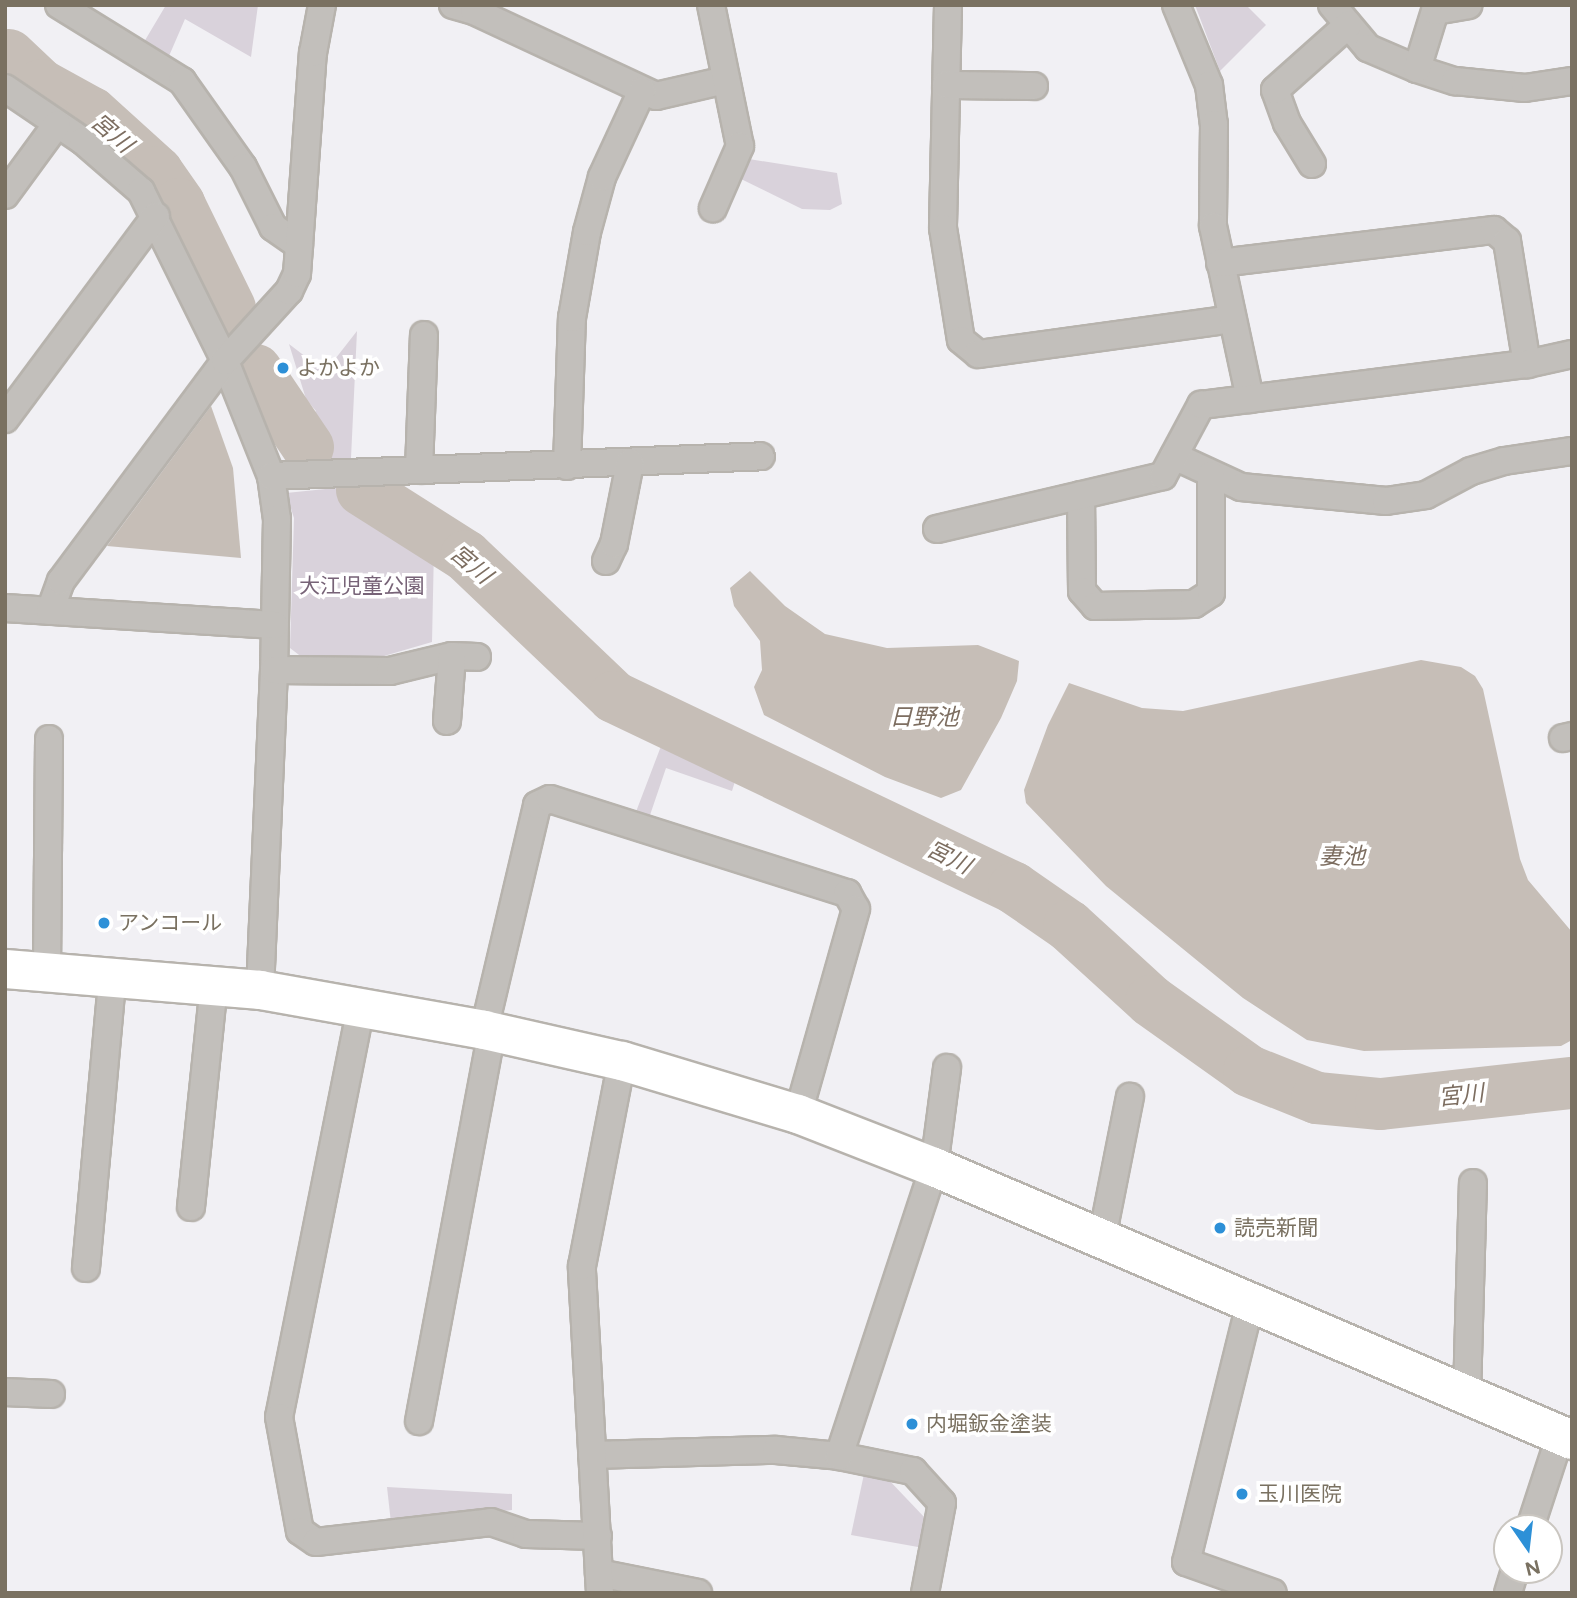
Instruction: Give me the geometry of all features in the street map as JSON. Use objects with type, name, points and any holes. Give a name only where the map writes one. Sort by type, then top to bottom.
[{"type":"street","points":[[59,5],[182,81],[243,167],[273,227],[299,245]]},
{"type":"street","points":[[50,611],[61,581],[225,361],[289,291],[297,274],[313,53],[322,5]]},
{"type":"street","points":[[711,5],[740,146],[713,208]]},
{"type":"street","points":[[948,5],[943,228],[961,340],[978,354],[1232,319]]},
{"type":"street","points":[[1176,5],[1209,85],[1213,124],[1213,226],[1250,399]]},
{"type":"street","points":[[1417,69],[1435,11],[1468,5]]},
{"type":"street","points":[[467,7],[656,96],[726,80]]},
{"type":"street","points":[[1312,164],[1287,123],[1275,90],[1340,15],[1368,48],[1417,69],[1455,81],[1525,88],[1572,81]]},
{"type":"street","points":[[946,85],[1034,86]]},
{"type":"street","points":[[5,88],[83,141],[141,191],[156,216],[225,361],[271,476],[277,519],[274,670],[260,990]]},
{"type":"street","points":[[567,466],[572,318],[587,232],[602,177],[642,91]]},
{"type":"street","points":[[5,195],[57,124]]},
{"type":"street","points":[[5,419],[156,216]]},
{"type":"street","points":[[1220,263],[1494,230],[1507,241],[1527,364]]},
{"type":"street","points":[[419,470],[424,335]]},
{"type":"street","points":[[937,529],[1163,476],[1201,405],[1527,364],[1572,354]]},
{"type":"street","points":[[1174,456],[1241,487],[1286,494],[1386,501],[1426,495],[1471,471],[1504,461],[1572,451]]},
{"type":"street","points":[[271,476],[761,456]]},
{"type":"street","points":[[606,561],[614,544],[630,463]]},
{"type":"street","points":[[1081,495],[1082,592],[1095,606],[1194,604],[1211,593],[1211,475]]},
{"type":"street","points":[[5,608],[274,625]]},
{"type":"street","points":[[274,670],[390,671],[464,656],[447,721]]},
{"type":"street","points":[[47,970],[49,739]]},
{"type":"street","points":[[419,1421],[488,1031],[537,805],[550,799],[847,893],[856,909],[798,1114]]},
{"type":"street","points":[[5,968],[113,974],[260,990],[361,1007],[488,1031],[622,1061],[798,1114],[934,1167],[1565,1435],[1535,1514]]},
{"type":"street","points":[[86,1268],[113,974]]},
{"type":"street","points":[[191,1207],[214,985]]},
{"type":"street","points":[[361,1007],[279,1417],[300,1531],[316,1542],[491,1522],[526,1534],[598,1536]]},
{"type":"street","points":[[622,1061],[582,1266],[600,1583],[698,1593]]},
{"type":"street","points":[[839,1455],[934,1167],[947,1068]]},
{"type":"street","points":[[1102,1238],[1130,1097]]},
{"type":"street","points":[[1467,1395],[1473,1183]]},
{"type":"street","points":[[1251,1300],[1186,1562],[1273,1593]]},
{"type":"street","points":[[5,1392],[51,1394]]},
{"type":"street","points":[[592,1455],[776,1450],[839,1455],[913,1471],[942,1503],[925,1593]]},
{"type":"green space","points":[[166,5],[258,5],[251,57],[185,19],[169,56],[144,42]]},
{"type":"green space","points":[[1195,5],[1246,5],[1266,25],[1220,71]]},
{"type":"green space","points":[[749,159],[837,173],[842,204],[830,210],[802,209],[741,179]]},
{"type":"green space","points":[[357,331],[351,458],[331,459],[300,426],[316,411],[306,399],[289,344],[319,367],[332,363]]},
{"type":"green space","name":"大江児童公園","points":[[345,487],[434,548],[432,642],[384,656],[303,658],[290,648],[294,518],[286,493]]},
{"type":"green space","points":[[666,733],[741,762],[732,791],[666,768],[648,821],[634,817]]},
{"type":"green space","points":[[864,1474],[886,1477],[926,1519],[918,1547],[851,1535]]},
{"type":"green space","points":[[387,1487],[512,1494],[512,1510],[391,1523]]},
{"type":"water","points":[[211,406],[233,468],[241,558],[107,546]]},
{"type":"water","name":"日野池","points":[[750,571],[785,606],[825,634],[887,648],[978,645],[1019,661],[1017,681],[1001,718],[961,790],[941,798],[885,777],[764,715],[754,687],[762,670],[760,641],[734,606],[730,588]]},
{"type":"water","name":"妻池","points":[[1421,660],[1461,667],[1475,676],[1483,689],[1520,859],[1528,880],[1572,932],[1572,1040],[1561,1046],[1364,1051],[1307,1040],[1243,998],[1106,886],[1026,803],[1024,790],[1048,725],[1069,683],[1142,708],[1183,711]]},
{"type":"waterway","name":"宮川","points":[[9,55],[41,85],[92,113],[157,172],[179,204],[230,308]]},
{"type":"waterway","name":"宮川","points":[[256,370],[308,447]]},
{"type":"waterway","name":"宮川","points":[[362,490],[466,556],[614,697],[1014,888],[1069,926],[1151,1001],[1249,1071],[1317,1098],[1381,1104],[1572,1083]]},
{"type":"place","name":"よかよか","points":[[283,368]]},
{"type":"place","name":"アンコール","points":[[104,923]]},
{"type":"place","name":"読売新聞","points":[[1220,1228]]},
{"type":"place","name":"内堀鈑金塗装","points":[[912,1424]]},
{"type":"place","name":"玉川医院","points":[[1242,1494]]}]
